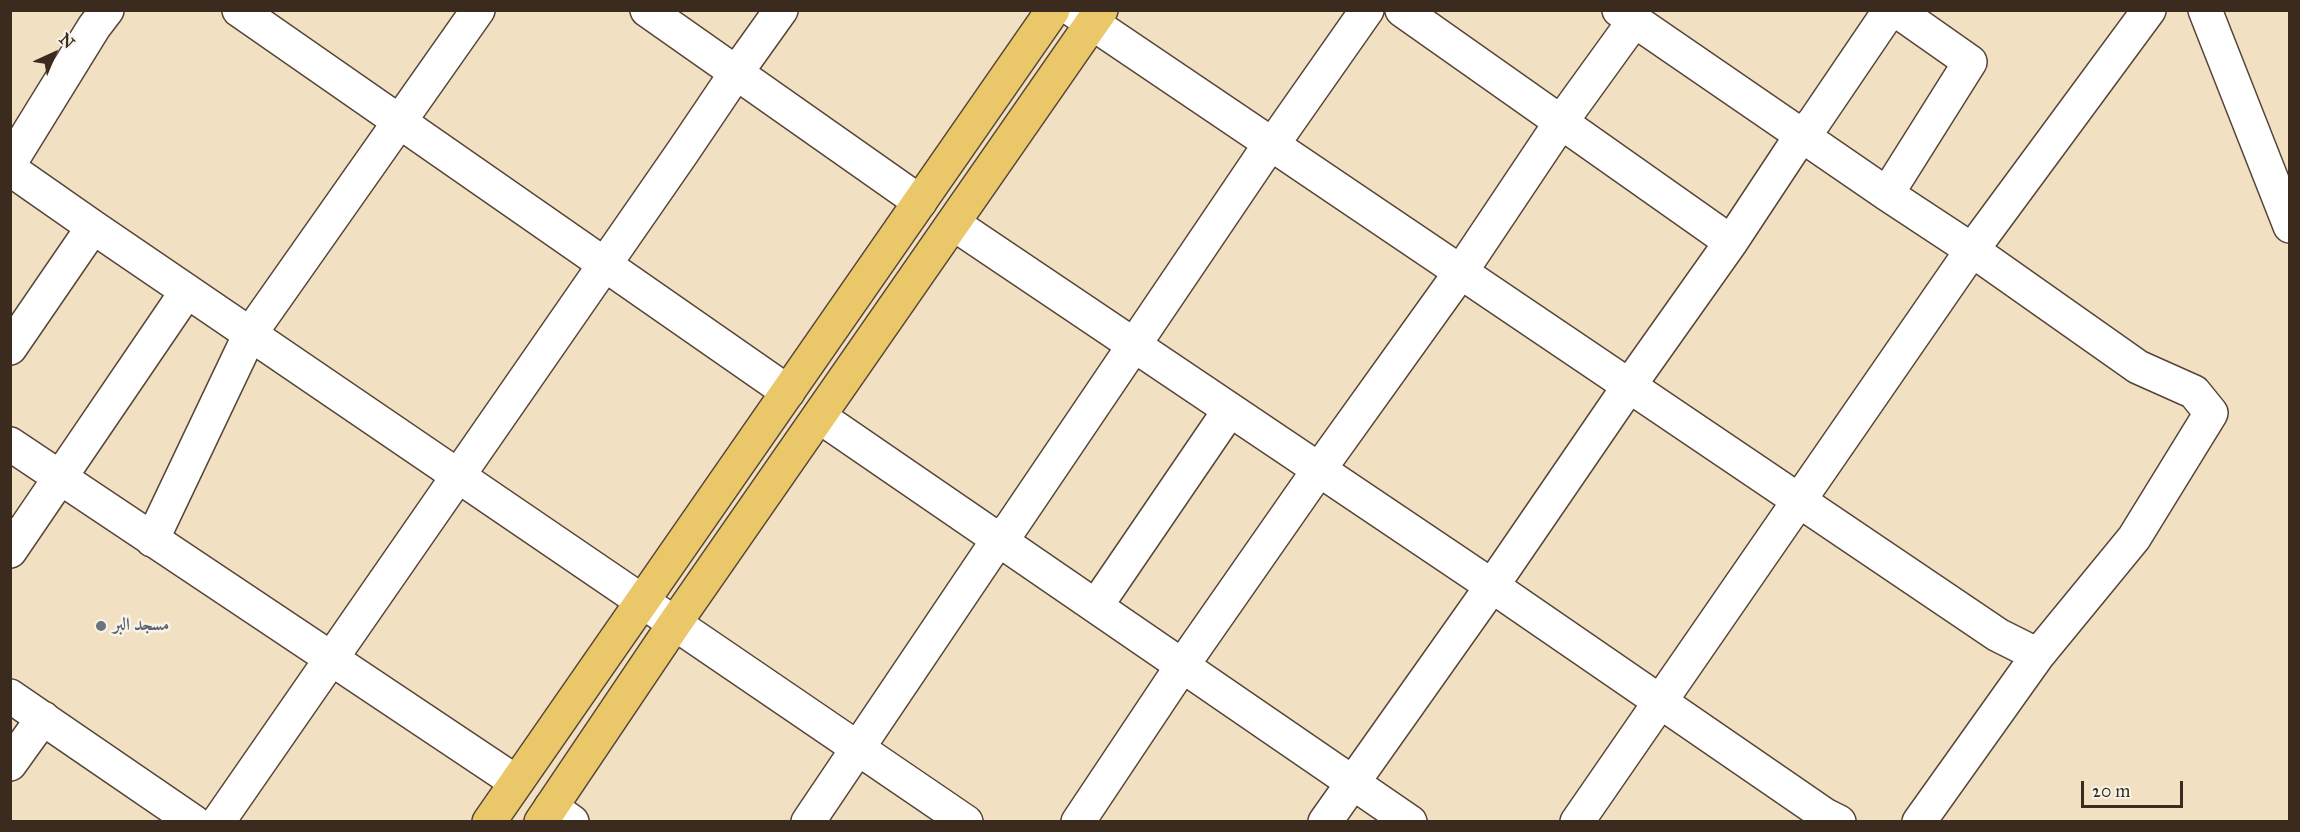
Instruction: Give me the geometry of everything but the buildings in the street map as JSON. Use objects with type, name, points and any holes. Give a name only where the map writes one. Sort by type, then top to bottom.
[{"type":"main road","points":[[489,822],[1053,10]]},
{"type":"main road","points":[[555,817],[675,623],[954,224],[1089,15]]},
{"type":"street","points":[[10,163],[94,27],[108,10]]},
{"type":"street","points":[[239,10],[280,22],[398,123],[788,392]]},
{"type":"street","points":[[152,540],[250,334],[478,10]]},
{"type":"street","points":[[647,10],[920,202]]},
{"type":"street","points":[[218,822],[736,72],[782,10]]},
{"type":"street","points":[[808,822],[998,540],[1011,527],[1134,347],[1270,144],[1280,134],[1367,10]]},
{"type":"street","points":[[1402,10],[1731,242]]},
{"type":"street","points":[[1325,822],[1492,586],[1890,10]]},
{"type":"street","points":[[1887,194],[1970,62],[1896,10]]},
{"type":"street","points":[[1577,822],[1972,250],[2149,10]]},
{"type":"street","points":[[2205,10],[2289,226]]},
{"type":"street","points":[[1089,15],[1270,144],[1460,273],[1998,635],[2038,656]]},
{"type":"street","points":[[1078,822],[1182,666],[1460,273],[1561,122],[1626,16],[1972,250],[2138,367],[2194,392],[2211,413],[2134,538],[2038,656],[1919,822]]},
{"type":"street","points":[[10,169],[962,820]]},
{"type":"street","points":[[954,224],[1492,586],[1825,815],[1839,822]]},
{"type":"street","points":[[10,348],[93,227]]},
{"type":"street","points":[[10,550],[187,291]]},
{"type":"street","points":[[1096,606],[1229,411]]},
{"type":"street","points":[[820,417],[1410,822]]},
{"type":"street","points":[[10,444],[516,782]]},
{"type":"street","points":[[10,696],[194,822]]},
{"type":"street","points":[[10,764],[43,718]]},
{"type":"place","name":"مسجد البر","points":[[101,626]]}]
